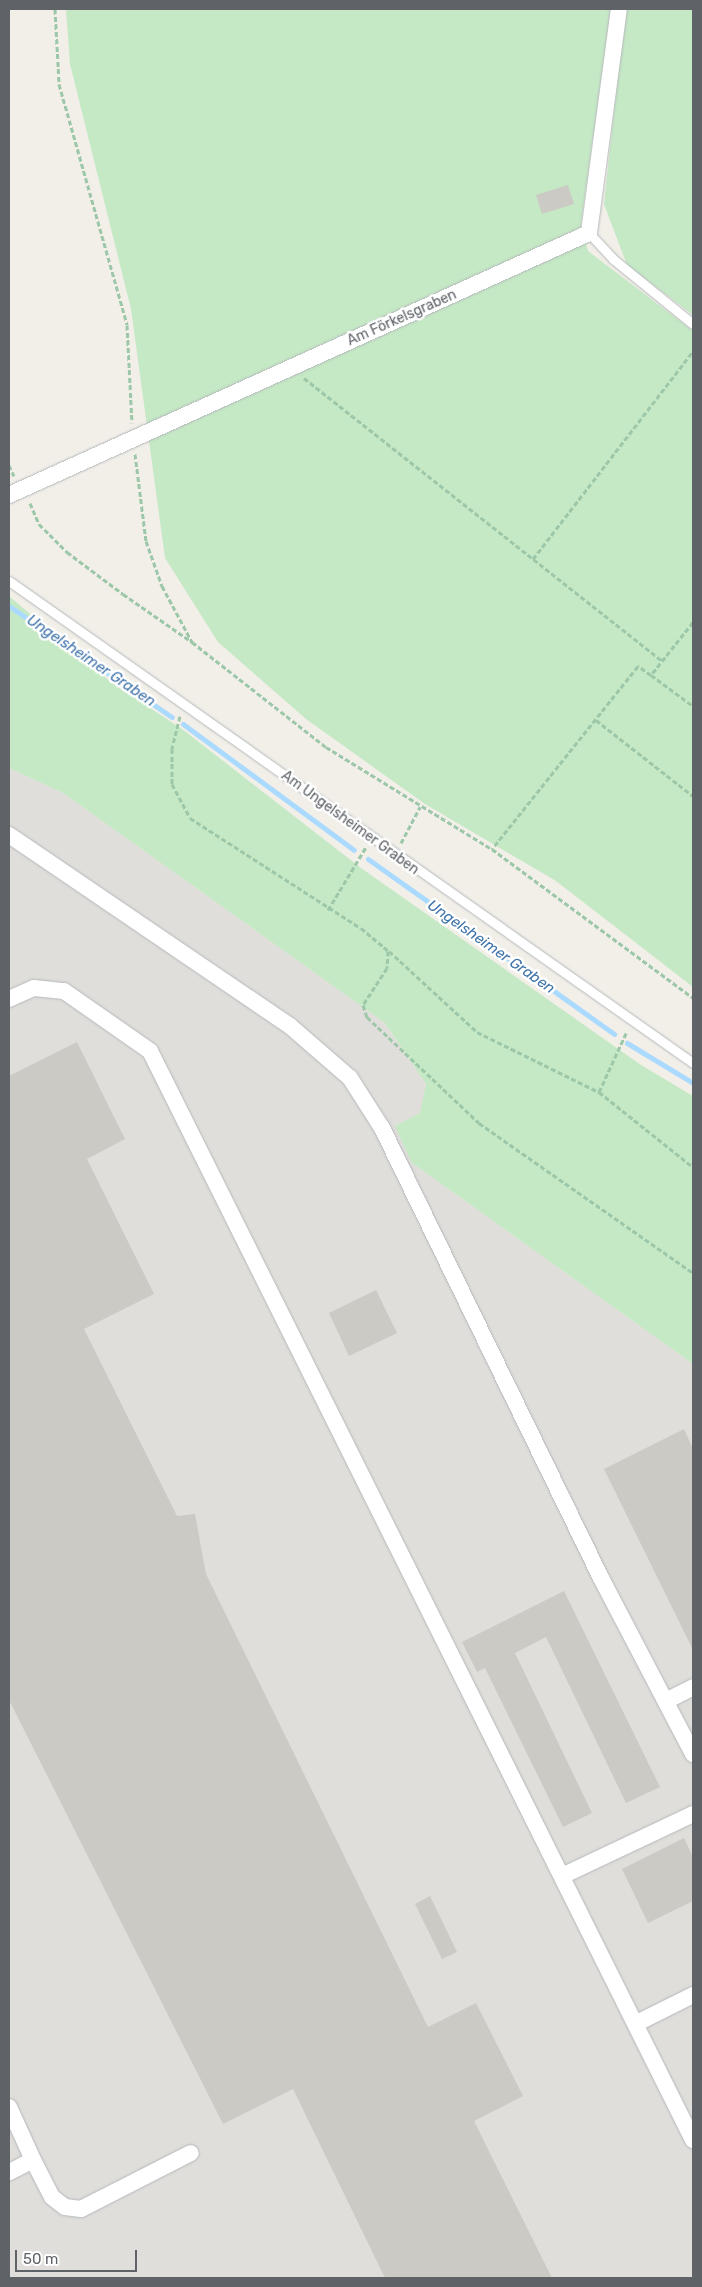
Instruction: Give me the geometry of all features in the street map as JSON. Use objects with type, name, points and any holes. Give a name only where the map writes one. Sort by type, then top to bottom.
[{"type":"street","points":[[589,232],[619,9]]},
{"type":"street","name":"Am Förkelsgraben","points":[[15,492],[589,232]]},
{"type":"street","points":[[9,835],[290,1026],[350,1078],[382,1128],[436,1245],[693,1754]]},
{"type":"street","points":[[9,999],[34,988],[64,991],[150,1050],[637,2023],[693,2140]]},
{"type":"street","points":[[666,1701],[693,1688]]},
{"type":"street","points":[[562,1876],[693,1814]]},
{"type":"street","points":[[637,2023],[693,1995]]},
{"type":"street","points":[[9,2108],[52,2197],[65,2207],[81,2209],[191,2153]]},
{"type":"street","points":[[9,2172],[34,2160]]},
{"type":"lane","points":[[589,232],[613,259],[693,324]]},
{"type":"lane","name":"Am Ungelsheimer Graben","points":[[9,581],[394,855],[631,1022],[693,1063]]},
{"type":"path","points":[[55,9],[60,84],[127,325],[133,440],[146,541],[162,586],[192,642]]},
{"type":"path","points":[[533,559],[693,351]]},
{"type":"path","points":[[291,367],[662,661]]},
{"type":"path","points":[[15,492],[39,524],[68,552],[192,642],[326,747],[420,807],[492,849],[693,998]]},
{"type":"path","points":[[651,675],[693,622]]},
{"type":"path","points":[[492,849],[638,666],[693,706]]},
{"type":"path","points":[[185,705],[172,749],[172,784],[180,806],[190,818],[328,910],[361,928],[477,1032],[599,1092],[693,1167]]},
{"type":"path","points":[[596,720],[693,796]]},
{"type":"path","points":[[394,855],[420,807]]},
{"type":"path","points":[[328,910],[371,838]]},
{"type":"path","points":[[388,951],[387,968],[363,1005],[367,1017],[478,1123],[693,1273]]},
{"type":"path","points":[[599,1092],[631,1022]]},
{"type":"shaded area","points":[[9,768],[63,793],[385,1023],[426,1084],[412,1163],[693,1364],[693,2278],[9,2278]]},
{"type":"green space","points":[[66,9],[611,9],[581,224],[588,251],[693,331],[693,987],[556,881],[425,804],[306,719],[218,642],[165,558],[131,309],[70,64]]},
{"type":"green space","points":[[625,9],[693,9],[693,315],[627,265],[604,204]]},
{"type":"green space","points":[[9,596],[112,683],[182,729],[361,868],[641,1065],[693,1096],[693,1364],[412,1163],[395,1126],[420,1113],[426,1084],[385,1023],[63,793],[9,768]]},
{"type":"building","points":[[568,185],[574,204],[542,214],[536,195]]},
{"type":"building","points":[[77,1042],[125,1139],[87,1159],[154,1294],[84,1329],[177,1516],[195,1514],[206,1574],[428,2027],[476,2003],[523,2096],[474,2121],[552,2278],[385,2278],[293,2089],[223,2124],[9,1700],[9,1076]]},
{"type":"building","points":[[376,1290],[397,1333],[349,1356],[329,1313]]},
{"type":"building","points":[[684,1429],[693,1449],[693,1650],[604,1469]]},
{"type":"building","points":[[564,1591],[660,1787],[626,1803],[546,1637],[515,1653],[592,1813],[563,1827],[485,1668],[477,1672],[462,1642]]},
{"type":"building","points":[[684,1838],[693,1857],[693,1901],[648,1923],[622,1869]]},
{"type":"building","points":[[430,1896],[457,1952],[442,1959],[415,1904]]},
{"type":"waterway","name":"Ungelsheimer Graben","points":[[9,606],[172,717]]},
{"type":"waterway","name":"Ungelsheimer Graben","points":[[183,724],[354,850]]},
{"type":"waterway","name":"Ungelsheimer Graben","points":[[368,859],[614,1034]]},
{"type":"waterway","name":"Ungelsheimer Graben","points":[[627,1043],[693,1083]]}]
